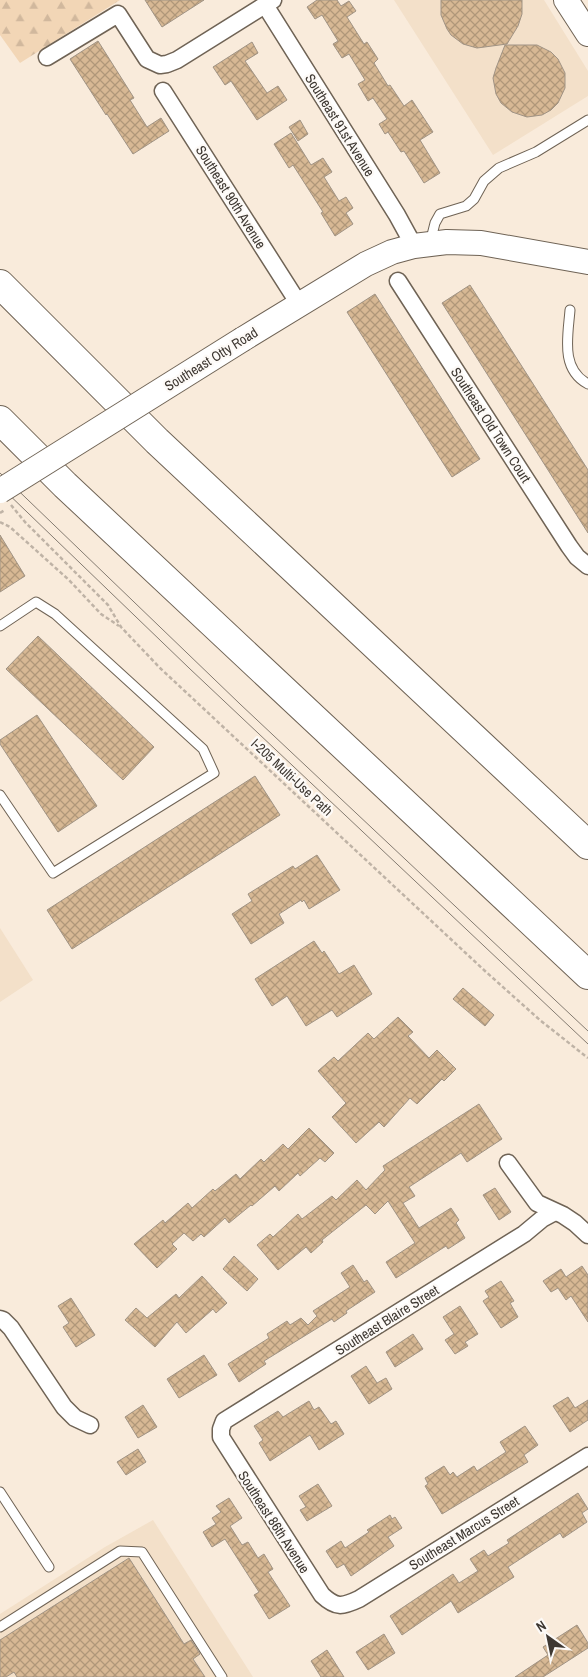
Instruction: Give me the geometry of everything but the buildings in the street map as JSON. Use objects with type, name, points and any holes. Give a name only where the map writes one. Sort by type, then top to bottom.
[{"type":"highway","points":[[0,264],[38,323]]},
{"type":"highway","points":[[0,284],[157,441],[588,845]]},
{"type":"highway","points":[[0,420],[72,491],[588,975]]},
{"type":"street","points":[[566,0],[588,34]]},
{"type":"street","points":[[47,58],[118,14],[147,59],[160,65],[167,64],[190,52],[269,3]]},
{"type":"street","name":"Southeast 91st Avenue","points":[[269,3],[398,215],[422,245]]},
{"type":"street","name":"Southeast 90th Avenue","points":[[163,90],[299,304]]},
{"type":"street","name":"Southeast Otty Road","points":[[5,498],[242,339],[382,256],[422,245],[481,243],[588,262]]},
{"type":"street","name":"Southeast Old Town Court","points":[[398,281],[576,557],[588,566]]},
{"type":"street","points":[[508,1163],[537,1203],[575,1223],[588,1235]]},
{"type":"street","name":"Southeast Blaire Street","points":[[221,1429],[224,1421],[524,1234],[542,1219],[556,1212]]},
{"type":"street","points":[[0,1319],[11,1328],[64,1407],[75,1418],[90,1425]]},
{"type":"street","name":"Southeast 86th Avenue","points":[[221,1429],[224,1445],[322,1595],[329,1602],[338,1606]]},
{"type":"street","name":"Southeast Marcus Street","points":[[338,1606],[347,1605],[359,1599],[588,1456]]},
{"type":"lane","points":[[422,245],[440,214],[466,206],[474,198],[490,174],[498,168],[536,152],[588,120]]},
{"type":"lane","points":[[570,310],[568,361],[574,372],[588,384]]},
{"type":"lane","points":[[0,626],[36,602],[55,614],[203,749],[214,773],[53,874],[0,795]]},
{"type":"lane","points":[[0,1492],[49,1568]]},
{"type":"lane","points":[[0,1627],[120,1551],[142,1552],[222,1677]]},
{"type":"path","name":"I-205 Multi-Use Path","points":[[5,498],[25,522],[108,605],[121,627],[167,674],[449,938],[541,1021],[588,1058]]},
{"type":"path","points":[[0,522],[10,527],[69,580],[101,614],[121,627]]},
{"type":"shaded area","points":[[394,0],[544,0],[588,71],[588,96],[493,155]]},
{"type":"shaded area","points":[[0,928],[33,980],[0,1002]]},
{"type":"shaded area","points":[[153,1520],[253,1677],[0,1677],[0,1614],[105,1547]]},
{"type":"green space","points":[[0,0],[120,0],[20,63],[0,35]]},
{"type":"tram line","points":[[0,473],[240,704],[588,1031]]},
{"type":"tram line","points":[[0,486],[189,668],[588,1044]]}]
